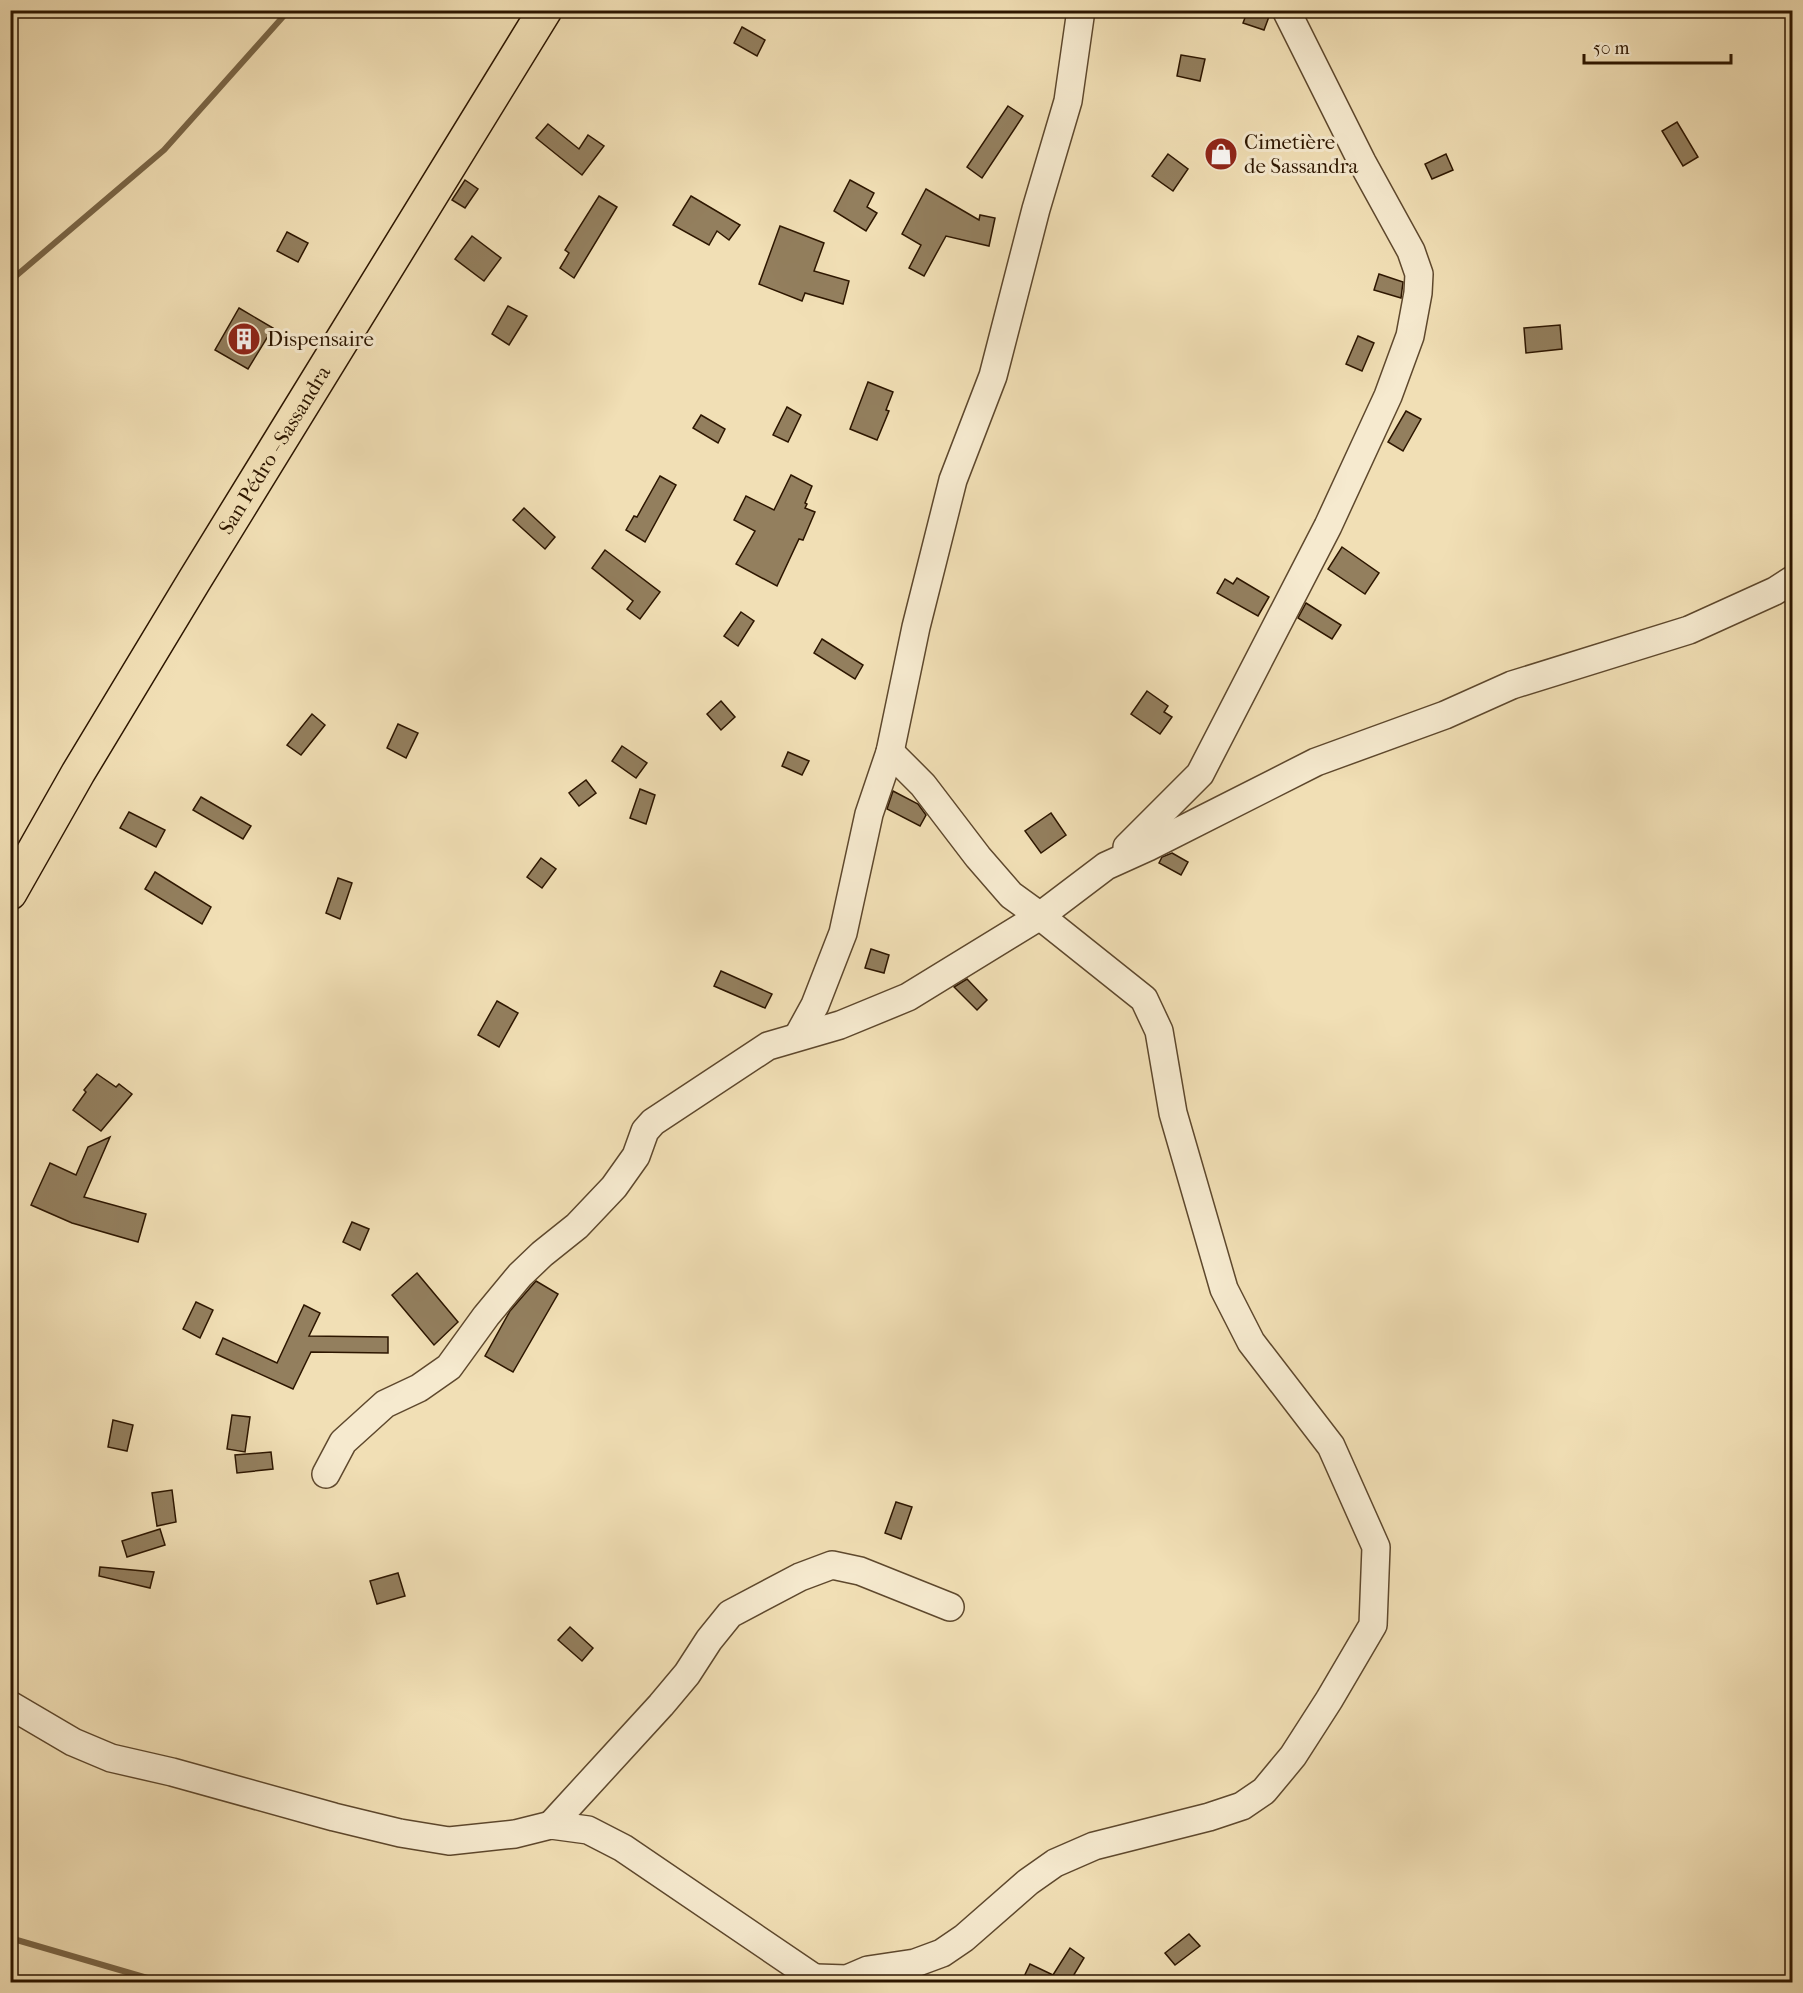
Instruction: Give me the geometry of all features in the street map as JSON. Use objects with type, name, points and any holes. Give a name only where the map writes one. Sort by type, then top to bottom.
[{"type":"main road","name":"San Pédro - Sassandra","points":[[10,893],[78,773],[194,581],[545,10]]},
{"type":"street","points":[[798,1036],[815,1005],[843,933],[869,814],[890,752],[916,627],[953,480],[993,376],[1036,209],[1068,101],[1081,10]]},
{"type":"street","points":[[326,1474],[343,1442],[385,1404],[419,1388],[449,1367],[486,1316],[520,1275],[577,1226],[614,1187],[636,1156],[645,1131],[653,1122],[768,1046],[840,1025],[908,997],[1040,916],[1106,866],[1154,822],[1200,774],[1328,526],[1388,396],[1410,336],[1418,293],[1419,274],[1411,251],[1356,152],[1286,10]]},
{"type":"street","points":[[1106,866],[1149,847],[1316,762],[1445,715],[1512,685],[1689,630],[1775,591],[1792,580]]},
{"type":"street","points":[[10,1705],[73,1742],[111,1758],[172,1772],[334,1818],[400,1833],[449,1841],[514,1834],[551,1825],[588,1830],[623,1848],[818,1980],[847,1979],[868,1970],[915,1963],[942,1953],[964,1938],[1028,1882],[1055,1863],[1094,1846],[1209,1817],[1242,1806],[1264,1791],[1293,1756],[1373,1624],[1376,1547],[1331,1446],[1251,1342],[1224,1289],[1173,1113],[1159,1031],[1144,999],[1011,895],[978,857],[923,785],[890,752]]},
{"type":"street","points":[[551,1825],[662,1706],[730,1614],[800,1577],[832,1564],[860,1571],[950,1607]]},
{"type":"building","points":[[1248,10],[1261,10],[1270,14],[1264,30],[1243,23]]},
{"type":"building","points":[[742,27],[765,40],[757,56],[734,43]]},
{"type":"building","points":[[1181,55],[1205,59],[1200,81],[1177,76]]},
{"type":"building","points":[[1008,106],[1023,116],[982,178],[967,167]]},
{"type":"building","points":[[1677,122],[1698,157],[1683,166],[1662,131]]},
{"type":"building","points":[[548,124],[579,149],[588,135],[604,146],[582,175],[536,138]]},
{"type":"building","points":[[1168,154],[1188,169],[1173,191],[1152,176]]},
{"type":"building","points":[[1446,154],[1453,170],[1432,179],[1425,164]]},
{"type":"building","points":[[465,180],[478,189],[465,208],[452,200]]},
{"type":"building","points":[[850,180],[874,193],[867,207],[877,213],[866,231],[834,211]]},
{"type":"building","points":[[926,189],[979,220],[980,215],[995,218],[989,246],[946,236],[924,276],[909,268],[921,245],[902,234]]},
{"type":"building","points":[[599,196],[617,207],[574,278],[560,268],[569,253],[565,250]]},
{"type":"building","points":[[691,196],[740,225],[729,240],[717,231],[709,245],[673,225]]},
{"type":"building","points":[[780,226],[824,243],[814,271],[849,281],[843,304],[805,293],[802,301],[759,284]]},
{"type":"building","points":[[287,232],[308,243],[298,262],[277,251]]},
{"type":"building","points":[[472,236],[501,258],[484,281],[455,259]]},
{"type":"building","points":[[1379,274],[1403,282],[1401,298],[1374,290]]},
{"type":"building","points":[[508,306],[527,316],[509,345],[492,334]]},
{"type":"building","name":"Dispensaire","points":[[239,308],[273,328],[248,369],[215,350]]},
{"type":"building","points":[[1560,325],[1562,349],[1526,353],[1524,328]]},
{"type":"building","points":[[1358,336],[1374,343],[1362,371],[1346,364]]},
{"type":"building","points":[[868,382],[893,392],[886,410],[889,411],[877,440],[850,429]]},
{"type":"building","points":[[787,407],[801,415],[788,442],[773,435]]},
{"type":"building","points":[[1406,411],[1421,419],[1403,451],[1388,442]]},
{"type":"building","points":[[701,415],[725,429],[718,443],[693,428]]},
{"type":"building","points":[[791,475],[812,486],[805,508],[815,512],[803,540],[799,539],[777,586],[736,564],[755,531],[734,520],[746,496],[774,510]]},
{"type":"building","points":[[660,476],[676,485],[645,542],[626,530],[634,516],[637,517]]},
{"type":"building","points":[[524,508],[555,537],[545,549],[513,520]]},
{"type":"building","points":[[1342,547],[1379,573],[1365,594],[1328,569]]},
{"type":"building","points":[[605,550],[660,592],[640,619],[627,609],[633,601],[592,568]]},
{"type":"building","points":[[1237,578],[1269,597],[1258,616],[1217,593],[1225,579],[1233,584]]},
{"type":"building","points":[[1306,603],[1341,625],[1332,639],[1298,618]]},
{"type":"building","points":[[741,612],[754,621],[738,646],[724,636]]},
{"type":"building","points":[[822,639],[863,665],[855,679],[814,653]]},
{"type":"building","points":[[1147,691],[1168,706],[1164,712],[1172,717],[1160,734],[1131,714]]},
{"type":"building","points":[[721,701],[735,717],[721,730],[707,714]]},
{"type":"building","points":[[312,714],[325,725],[301,755],[287,745]]},
{"type":"building","points":[[398,724],[418,733],[406,758],[387,748]]},
{"type":"building","points":[[622,746],[647,763],[636,778],[612,761]]},
{"type":"building","points":[[788,752],[809,761],[802,775],[782,766]]},
{"type":"building","points":[[586,780],[596,793],[579,806],[569,793]]},
{"type":"building","points":[[640,789],[655,795],[646,824],[630,818]]},
{"type":"building","points":[[893,791],[918,804],[926,815],[920,826],[887,809]]},
{"type":"building","points":[[201,797],[251,826],[243,839],[193,810]]},
{"type":"building","points":[[129,812],[165,830],[156,847],[120,828]]},
{"type":"building","points":[[1051,813],[1066,835],[1041,853],[1025,831]]},
{"type":"building","points":[[1172,853],[1188,862],[1181,875],[1159,863],[1162,857]]},
{"type":"building","points":[[541,858],[556,869],[542,888],[527,877]]},
{"type":"building","points":[[155,872],[211,907],[202,924],[145,889]]},
{"type":"building","points":[[338,878],[352,883],[340,919],[326,913]]},
{"type":"building","points":[[871,949],[889,955],[884,973],[865,968]]},
{"type":"building","points":[[721,971],[772,994],[765,1008],[714,986]]},
{"type":"building","points":[[967,979],[987,1000],[977,1010],[954,987]]},
{"type":"building","points":[[497,1001],[518,1013],[499,1047],[478,1035]]},
{"type":"building","points":[[97,1074],[116,1087],[119,1084],[132,1094],[101,1131],[73,1110],[86,1092],[84,1090]]},
{"type":"building","points":[[110,1137],[84,1197],[146,1214],[138,1242],[72,1223],[31,1205],[50,1163],[76,1175],[88,1147]]},
{"type":"building","points":[[352,1222],[369,1229],[360,1250],[343,1242]]},
{"type":"building","points":[[417,1273],[458,1322],[434,1345],[392,1295]]},
{"type":"building","points":[[536,1281],[558,1294],[513,1372],[485,1356],[510,1311]]},
{"type":"building","points":[[196,1302],[213,1310],[200,1338],[183,1329]]},
{"type":"building","points":[[304,1305],[320,1313],[309,1336],[388,1337],[388,1353],[311,1352],[293,1389],[216,1354],[223,1338],[277,1363]]},
{"type":"building","points":[[232,1415],[250,1417],[245,1452],[227,1449]]},
{"type":"building","points":[[113,1420],[133,1425],[127,1451],[108,1447]]},
{"type":"building","points":[[271,1452],[273,1469],[237,1473],[235,1455]]},
{"type":"building","points":[[172,1490],[176,1522],[157,1526],[152,1493]]},
{"type":"building","points":[[896,1502],[912,1507],[901,1539],[885,1533]]},
{"type":"building","points":[[160,1529],[165,1545],[127,1557],[122,1541]]},
{"type":"building","points":[[100,1567],[154,1572],[150,1588],[99,1576]]},
{"type":"building","points":[[398,1573],[405,1596],[377,1604],[370,1581]]},
{"type":"building","points":[[570,1627],[593,1648],[582,1661],[558,1640]]},
{"type":"building","points":[[1189,1934],[1200,1946],[1175,1965],[1165,1953]]},
{"type":"building","points":[[1070,1948],[1084,1958],[1069,1983],[1021,1983],[1030,1964],[1053,1975]]},
{"type":"waterway","points":[[10,281],[164,150],[289,10]]},
{"type":"waterway","points":[[10,1938],[161,1982]]},
{"type":"place","name":"Cimetière de Sassandra","points":[[1221,154]]},
{"type":"place","name":"Dispensaire","points":[[244,339]]}]
